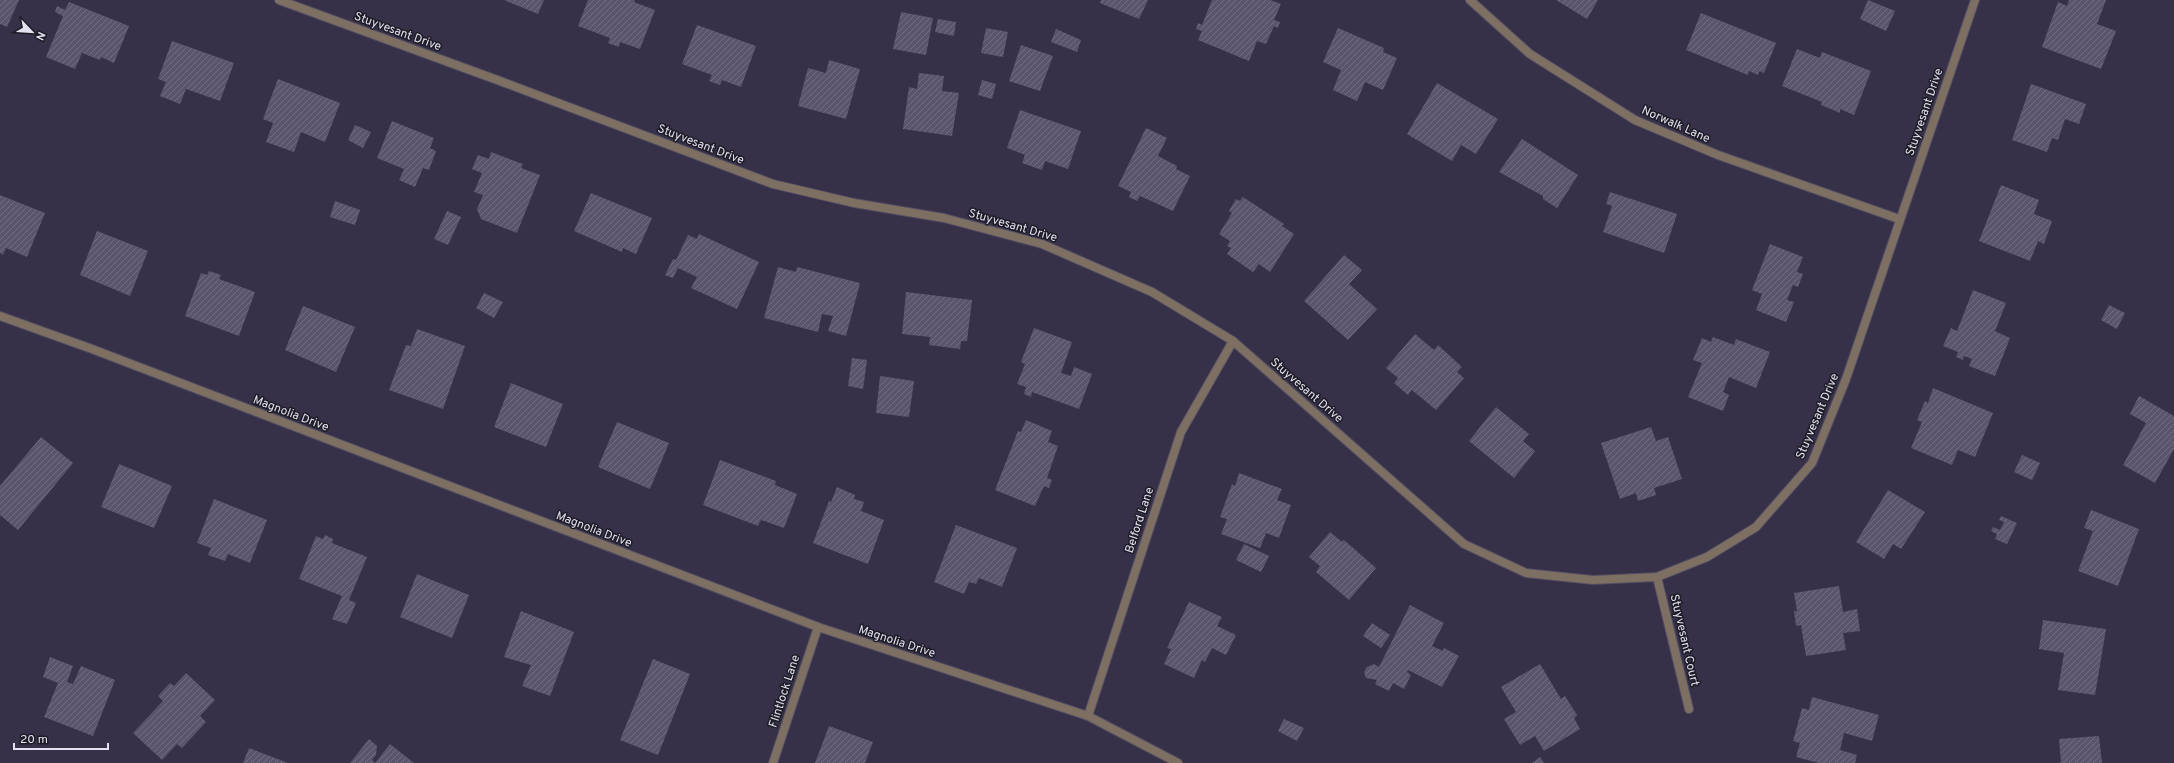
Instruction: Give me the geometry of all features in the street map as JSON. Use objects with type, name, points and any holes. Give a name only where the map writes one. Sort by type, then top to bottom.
[{"type":"street","name":"Stuyvesant Drive","points":[[279,0],[500,81],[773,184],[854,202],[944,218],[1042,244],[1152,292],[1233,341],[1464,544],[1526,573],[1593,580],[1658,577],[1706,557],[1756,527],[1812,463],[1846,378],[1975,0]]},
{"type":"street","name":"Norwalk Lane","points":[[1470,0],[1530,54],[1635,120],[1718,155],[1899,219]]},
{"type":"street","name":"Magnolia Drive","points":[[0,316],[99,352],[818,627],[1088,716],[1178,763]]},
{"type":"street","name":"Belford Lane","points":[[1088,716],[1181,432],[1233,341]]},
{"type":"street","name":"Stuyvesant Court","points":[[1658,577],[1689,709]]},
{"type":"street","name":"Flintlock Lane","points":[[772,763],[818,627]]},
{"type":"building","points":[[0,0],[19,0],[7,27],[0,24]]},
{"type":"building","points":[[504,0],[544,0],[538,14]]},
{"type":"building","points":[[588,0],[635,0],[634,2],[655,10],[640,49],[620,42],[619,47],[608,43],[610,38],[578,26]]},
{"type":"building","points":[[1101,0],[1148,0],[1139,19],[1100,3]]},
{"type":"building","points":[[1212,0],[1270,0],[1281,4],[1274,20],[1280,22],[1278,28],[1274,26],[1266,44],[1257,41],[1249,61],[1198,40],[1202,31],[1196,29],[1198,23],[1202,25]]},
{"type":"building","points":[[1556,0],[1598,0],[1587,19]]},
{"type":"building","points":[[1868,0],[1895,11],[1886,31],[1860,19]]},
{"type":"building","points":[[2069,0],[2106,0],[2097,24],[2116,31],[2101,69],[2042,47],[2058,2],[2067,6]]},
{"type":"building","points":[[69,2],[129,26],[114,63],[101,57],[100,60],[82,53],[75,69],[46,57],[63,16],[55,12],[57,6],[65,10]]},
{"type":"building","points":[[901,12],[933,18],[926,55],[893,49]]},
{"type":"building","points":[[1701,13],[1776,43],[1764,73],[1759,71],[1758,75],[1749,71],[1748,75],[1686,50]]},
{"type":"building","points":[[938,19],[956,22],[954,36],[935,32]]},
{"type":"building","points":[[697,25],[756,46],[741,87],[722,80],[720,85],[709,81],[712,75],[682,64]]},
{"type":"building","points":[[986,28],[1008,32],[1003,57],[981,53]]},
{"type":"building","points":[[1338,28],[1384,48],[1383,52],[1397,58],[1383,90],[1365,82],[1357,101],[1333,90],[1341,70],[1323,62]]},
{"type":"building","points":[[1056,29],[1081,40],[1077,52],[1051,42]]},
{"type":"building","points":[[172,41],[234,63],[220,101],[186,89],[180,104],[160,96],[166,82],[158,79]]},
{"type":"building","points":[[1021,45],[1053,56],[1040,91],[1009,81]]},
{"type":"building","points":[[1797,49],[1820,58],[1822,52],[1871,71],[1854,115],[1840,109],[1840,113],[1821,105],[1822,102],[1782,86]]},
{"type":"building","points":[[829,60],[860,69],[846,119],[798,106],[808,68],[826,73]]},
{"type":"building","points":[[919,73],[944,76],[942,91],[959,93],[952,136],[903,129],[909,87],[917,89]]},
{"type":"building","points":[[278,79],[340,103],[325,142],[301,132],[294,152],[266,142],[273,123],[263,119]]},
{"type":"building","points":[[982,80],[996,84],[992,99],[978,95]]},
{"type":"building","points":[[1437,83],[1498,119],[1476,154],[1461,145],[1452,161],[1407,134]]},
{"type":"building","points":[[2031,84],[2086,104],[2079,124],[2065,119],[2058,140],[2052,138],[2047,152],[2012,140]]},
{"type":"building","points":[[1020,110],[1081,131],[1068,169],[1045,161],[1042,170],[1022,163],[1025,155],[1007,148]]},
{"type":"building","points":[[392,121],[434,138],[430,148],[436,151],[429,170],[423,168],[415,187],[399,180],[404,169],[377,158]]},
{"type":"building","points":[[355,125],[371,132],[363,148],[348,140]]},
{"type":"building","points":[[1146,128],[1167,138],[1158,156],[1177,166],[1176,169],[1190,176],[1173,211],[1140,196],[1137,201],[1129,197],[1131,192],[1118,186]]},
{"type":"building","points":[[1522,139],[1578,175],[1557,208],[1543,199],[1543,196],[1499,172]]},
{"type":"building","points":[[491,152],[523,164],[521,168],[540,175],[517,233],[481,219],[477,209],[483,195],[474,192],[482,173],[472,169],[478,155],[489,159]]},
{"type":"building","points":[[2001,185],[2039,200],[2034,214],[2052,221],[2044,244],[2038,241],[2030,261],[1979,241]]},
{"type":"building","points":[[1610,192],[1677,214],[1664,253],[1603,232],[1612,206],[1606,204]]},
{"type":"building","points":[[591,193],[652,218],[636,254],[623,248],[622,252],[574,231]]},
{"type":"building","points":[[0,195],[45,213],[27,257],[6,248],[3,255],[0,253]]},
{"type":"building","points":[[1243,197],[1284,224],[1282,226],[1294,234],[1270,272],[1259,264],[1253,272],[1227,254],[1231,248],[1227,246],[1230,241],[1219,234],[1232,213],[1229,211],[1236,199],[1240,201]]},
{"type":"building","points":[[335,201],[360,210],[355,225],[330,217]]},
{"type":"building","points":[[447,211],[461,217],[448,245],[434,239]]},
{"type":"building","points":[[97,231],[148,251],[130,296],[80,275]]},
{"type":"building","points":[[699,234],[759,262],[737,309],[691,288],[697,277],[678,268],[673,278],[665,275],[673,259],[676,260],[688,235],[697,239]]},
{"type":"building","points":[[1770,244],[1803,257],[1797,272],[1803,274],[1798,287],[1793,285],[1787,300],[1794,302],[1786,322],[1756,310],[1762,294],[1752,290]]},
{"type":"building","points":[[1344,255],[1362,270],[1349,284],[1377,309],[1348,340],[1304,301]]},
{"type":"building","points":[[778,267],[796,272],[797,267],[860,283],[846,336],[828,331],[833,316],[822,314],[818,332],[764,318]]},
{"type":"building","points":[[209,271],[221,275],[219,279],[255,292],[239,336],[185,316],[201,273],[207,275]]},
{"type":"building","points":[[1973,290],[2006,303],[1995,331],[2010,338],[1995,376],[1969,366],[1972,359],[1964,356],[1963,360],[1956,357],[1958,352],[1943,346],[1951,328],[1957,331]]},
{"type":"building","points":[[906,292],[972,300],[967,341],[961,341],[960,349],[929,345],[930,337],[902,334]]},
{"type":"building","points":[[484,293],[503,302],[494,318],[476,308]]},
{"type":"building","points":[[2109,305],[2125,313],[2117,329],[2101,320]]},
{"type":"building","points":[[303,306],[355,327],[336,372],[285,350]]},
{"type":"building","points":[[1034,328],[1072,342],[1061,373],[1071,376],[1074,367],[1092,374],[1079,409],[1032,392],[1031,397],[1024,394],[1026,387],[1017,384],[1025,364],[1021,362]]},
{"type":"building","points":[[417,329],[465,346],[443,409],[389,390],[406,345],[411,346]]},
{"type":"building","points":[[1415,334],[1434,350],[1438,345],[1462,367],[1457,372],[1464,378],[1436,410],[1412,390],[1408,395],[1394,383],[1398,378],[1386,368]]},
{"type":"building","points":[[1713,337],[1734,345],[1736,339],[1770,352],[1756,388],[1729,377],[1723,392],[1729,395],[1723,411],[1688,397],[1702,363],[1693,360],[1702,338],[1711,342]]},
{"type":"building","points":[[852,358],[867,360],[863,389],[848,386]]},
{"type":"building","points":[[880,376],[914,381],[909,417],[876,413]]},
{"type":"building","points":[[511,383],[563,404],[546,447],[494,427]]},
{"type":"building","points":[[1933,388],[1993,413],[1975,457],[1958,450],[1952,465],[1911,448],[1922,422],[1917,420],[1925,401],[1928,403]]},
{"type":"building","points":[[2139,396],[2174,416],[2174,449],[2155,483],[2123,465],[2146,423],[2130,414]]},
{"type":"building","points":[[1496,407],[1529,434],[1523,441],[1535,451],[1514,478],[1469,441]]},
{"type":"building","points":[[1026,420],[1052,431],[1048,442],[1058,446],[1047,478],[1052,480],[1049,488],[1044,486],[1035,506],[995,490],[1018,431],[1021,432]]},
{"type":"building","points":[[617,422],[669,443],[650,489],[598,467]]},
{"type":"building","points":[[1651,427],[1656,441],[1668,437],[1682,479],[1654,488],[1656,495],[1638,501],[1636,493],[1620,499],[1601,443]]},
{"type":"building","points":[[41,437],[73,463],[18,530],[0,515],[0,486]]},
{"type":"building","points":[[2022,455],[2040,463],[2032,480],[2014,472]]},
{"type":"building","points":[[720,460],[776,481],[775,485],[797,494],[784,528],[761,520],[758,526],[703,505]]},
{"type":"building","points":[[119,464],[172,486],[154,528],[101,507]]},
{"type":"building","points":[[1239,473],[1282,489],[1277,500],[1291,505],[1279,538],[1266,533],[1260,548],[1221,534],[1227,519],[1220,517],[1232,484],[1235,486]]},
{"type":"building","points":[[837,487],[855,495],[854,499],[864,502],[861,511],[884,520],[868,564],[813,543],[829,501],[831,502]]},
{"type":"building","points":[[1888,490],[1925,512],[1901,549],[1893,544],[1884,559],[1856,542]]},
{"type":"building","points":[[214,499],[267,520],[250,563],[228,554],[225,561],[208,555],[211,548],[197,543]]},
{"type":"building","points":[[2091,510],[2139,529],[2118,586],[2078,571],[2093,531],[2084,528]]},
{"type":"building","points":[[2001,516],[2017,523],[2007,544],[1995,539],[1997,534],[1991,531],[1993,527],[2000,530],[2004,522],[1999,520]]},
{"type":"building","points":[[956,525],[1017,548],[1002,587],[979,578],[976,584],[969,582],[964,594],[934,582]]},
{"type":"building","points":[[1330,532],[1342,542],[1344,540],[1376,568],[1349,600],[1316,572],[1320,566],[1309,557]]},
{"type":"building","points":[[325,535],[333,539],[332,543],[367,557],[349,600],[356,603],[347,624],[332,619],[342,596],[299,579],[316,536],[323,539]]},
{"type":"building","points":[[1244,544],[1269,556],[1261,572],[1236,560]]},
{"type":"building","points":[[417,574],[469,595],[452,638],[400,617]]},
{"type":"building","points":[[1839,586],[1843,612],[1857,609],[1860,631],[1843,633],[1846,650],[1806,656],[1801,625],[1796,626],[1794,611],[1797,611],[1794,593]]},
{"type":"building","points":[[1189,602],[1222,617],[1217,626],[1236,635],[1226,655],[1212,648],[1205,662],[1202,660],[1194,678],[1164,664],[1171,649],[1167,648]]},
{"type":"building","points":[[1410,605],[1444,623],[1432,646],[1443,651],[1444,648],[1459,656],[1442,687],[1408,670],[1407,672],[1411,675],[1404,689],[1393,683],[1389,691],[1375,684],[1377,680],[1366,678],[1364,672],[1367,667],[1374,664],[1379,667]]},
{"type":"building","points":[[521,611],[574,632],[550,696],[522,686],[531,665],[504,657]]},
{"type":"building","points":[[2043,620],[2106,629],[2095,695],[2058,690],[2064,653],[2039,649]]},
{"type":"building","points":[[1372,623],[1390,635],[1381,648],[1363,636]]},
{"type":"building","points":[[50,657],[73,666],[67,682],[73,684],[81,666],[115,680],[93,736],[44,717],[58,683],[43,677]]},
{"type":"building","points":[[653,659],[690,674],[658,755],[620,740]]},
{"type":"building","points":[[1540,664],[1561,699],[1565,696],[1577,715],[1574,718],[1580,729],[1544,751],[1535,736],[1520,745],[1504,719],[1516,712],[1501,687]]},
{"type":"building","points":[[186,673],[215,700],[200,716],[206,722],[182,748],[177,744],[162,760],[133,733],[163,701],[158,696],[170,683],[174,686]]},
{"type":"building","points":[[1812,697],[1879,715],[1872,741],[1844,733],[1840,750],[1857,755],[1855,763],[1819,763],[1796,757],[1800,743],[1793,741],[1802,708],[1809,710]]},
{"type":"building","points":[[1284,719],[1304,728],[1297,741],[1278,731]]},
{"type":"building","points":[[829,726],[873,742],[865,763],[815,763]]},
{"type":"building","points":[[2099,736],[2102,763],[2058,763],[2061,762],[2059,739]]},
{"type":"building","points":[[369,739],[377,746],[376,755],[372,760],[375,763],[350,763]]},
{"type":"building","points":[[390,744],[414,763],[375,763]]},
{"type":"building","points":[[249,748],[288,763],[243,763]]},
{"type":"building","points":[[1540,757],[1544,763],[1532,763]]}]
